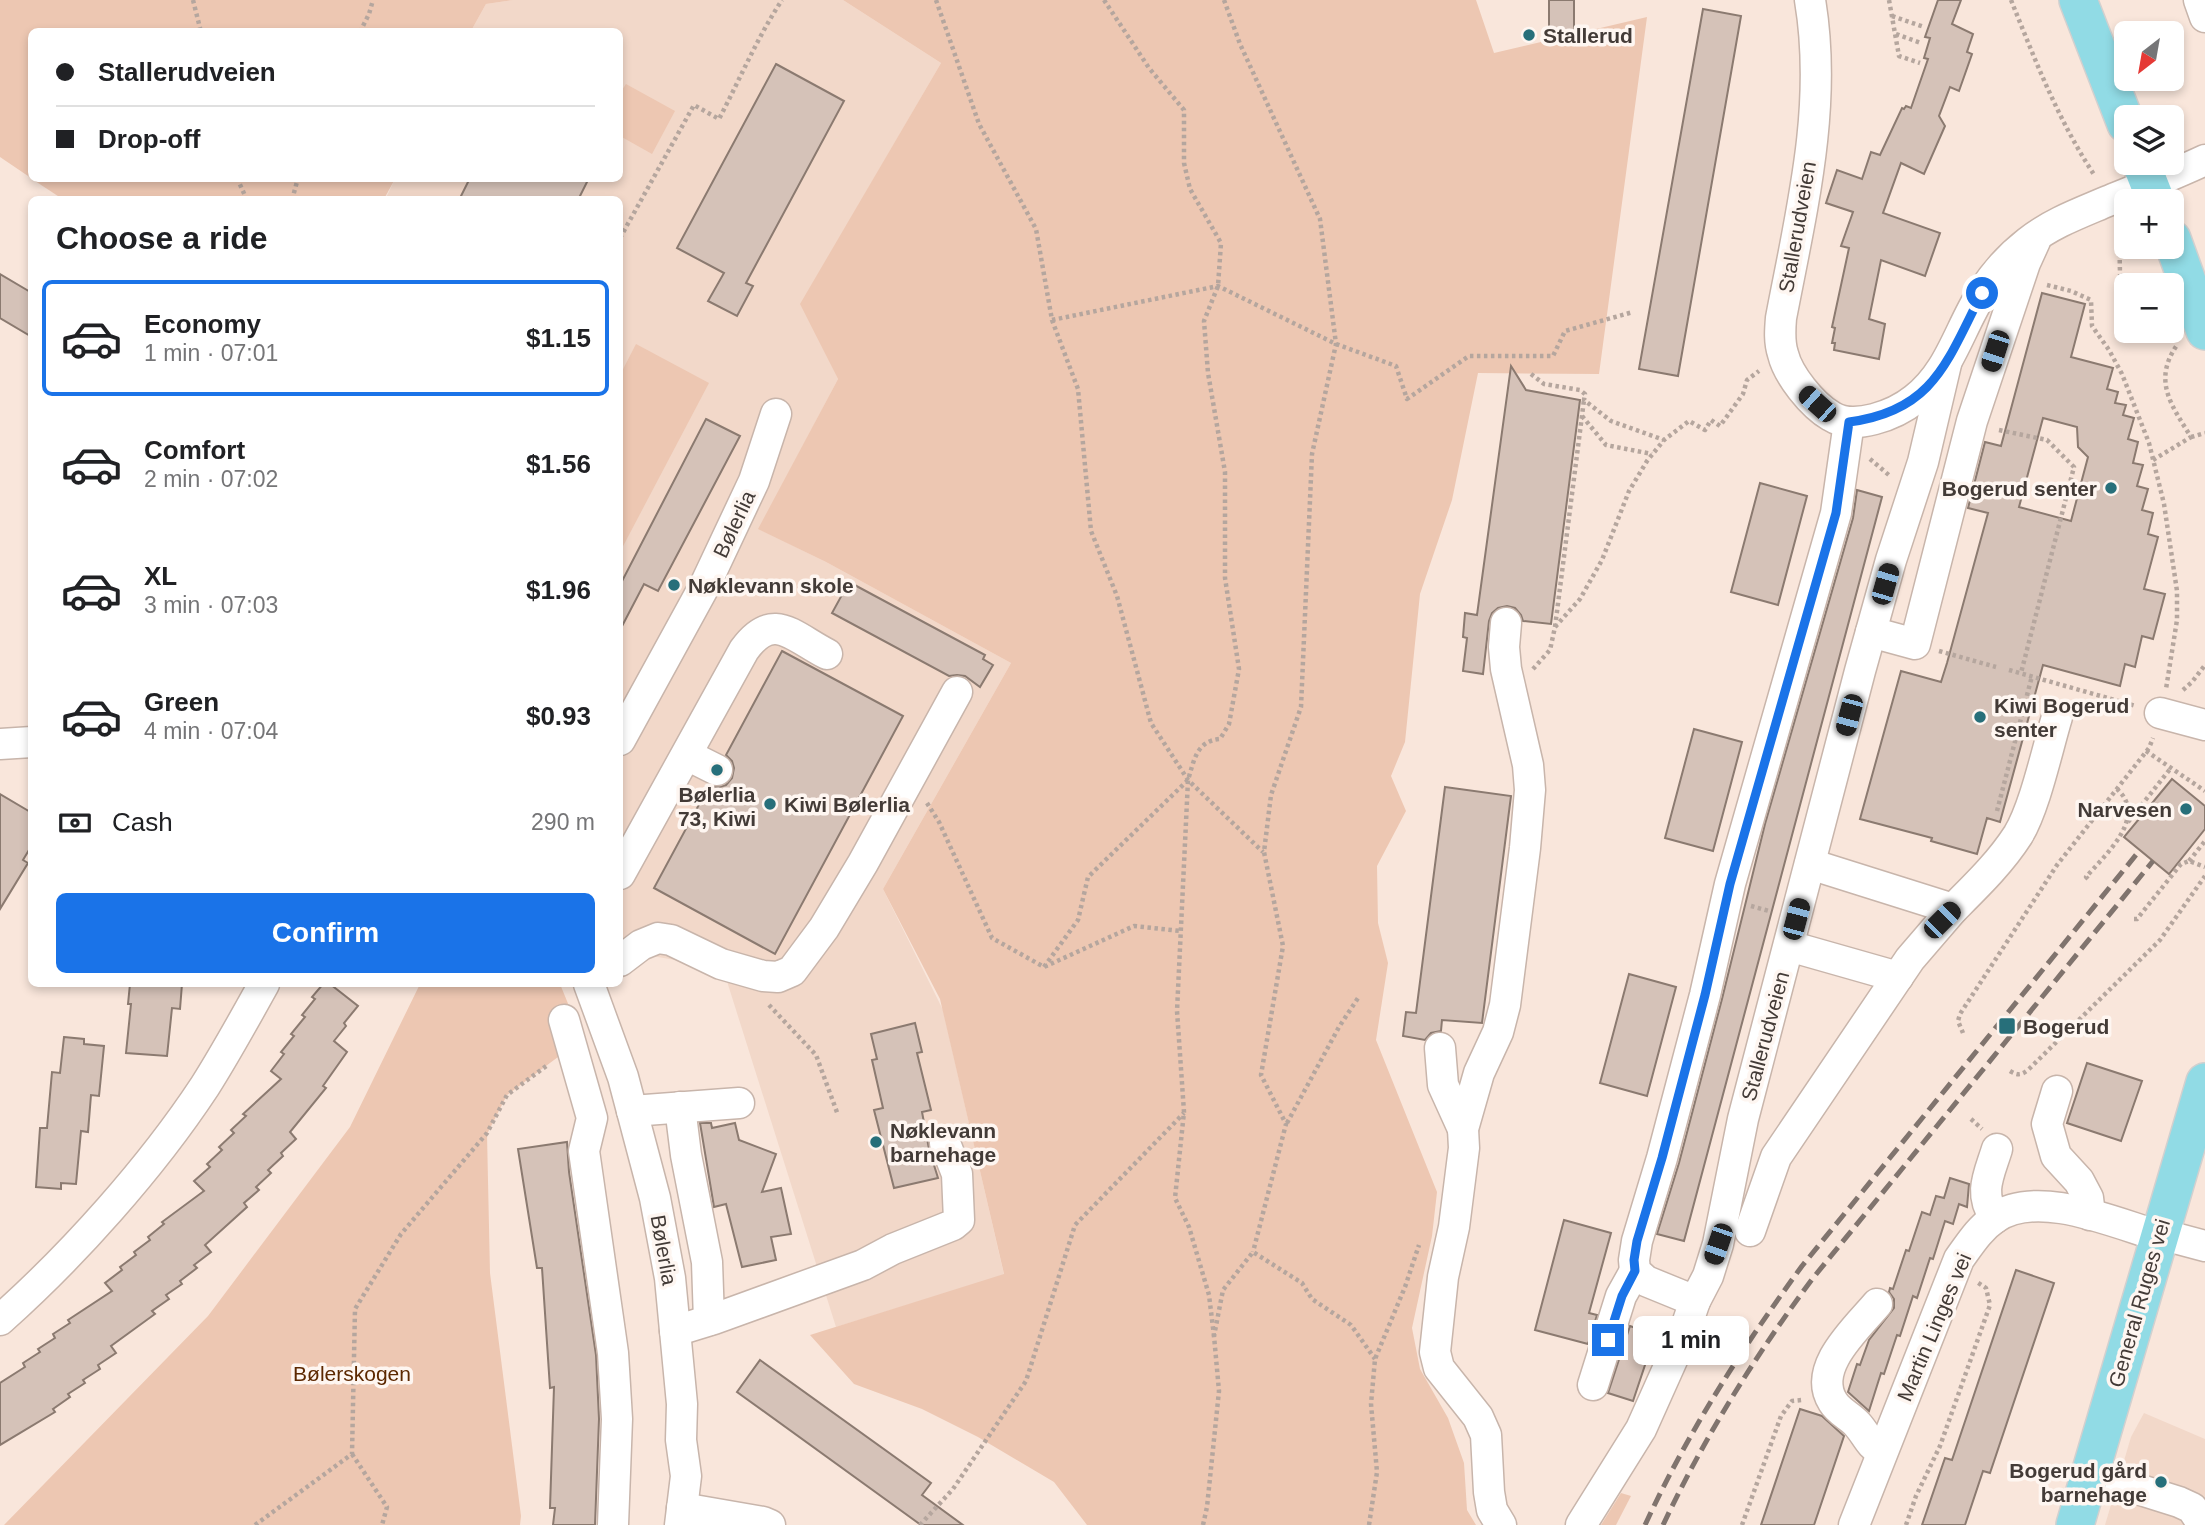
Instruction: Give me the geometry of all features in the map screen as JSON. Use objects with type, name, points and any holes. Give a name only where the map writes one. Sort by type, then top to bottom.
[{"type":"main road","points":[[2078,0],[2119,105]]},
{"type":"main road","points":[[2179,259],[2205,331]]},
{"type":"main road","name":"General Ruges vei","points":[[2075,1525],[2205,1082]]},
{"type":"street","name":"Stallerudveien","points":[[1810,0],[1815,107],[1809,173],[1781,318],[1780,339],[1783,358],[1803,391],[1848,431],[1913,401],[1932,384],[1946,364],[1982,293],[2014,252],[2038,234],[2074,215],[2205,160]]},
{"type":"street","points":[[2199,0],[2205,17]]},
{"type":"street","points":[[1871,632],[1915,644],[1971,424],[2025,264],[2038,234]]},
{"type":"street","name":"Stallerudveien","points":[[1581,1525],[1641,1429],[1708,1276],[1718,1244],[1743,1119],[1871,632],[1923,462],[1946,364]]},
{"type":"street","name":"Bølerlia","points":[[623,735],[705,585],[754,481],[775,414]]},
{"type":"street","points":[[1594,1385],[1622,1296],[1635,1271],[1637,1241],[1705,995],[1730,884],[1836,513],[1848,431]]},
{"type":"street","points":[[1502,1525],[1492,1510],[1486,1435],[1478,1417],[1439,1368],[1435,1352],[1443,1277],[1454,1227],[1464,1149],[1463,1129],[1479,1073],[1498,1032],[1505,1005],[1525,848],[1530,790],[1528,765],[1510,686],[1504,647],[1506,623]]},
{"type":"street","points":[[623,869],[755,635],[766,628],[777,627],[827,654]]},
{"type":"street","points":[[623,959],[640,945],[658,938],[671,940],[721,964],[764,976],[778,977],[792,971],[808,953],[831,917],[957,692]]},
{"type":"street","points":[[2160,713],[2205,725]]},
{"type":"street","points":[[1750,1231],[1776,1157],[1910,959],[1998,862],[2019,834],[2057,717]]},
{"type":"street","points":[[0,744],[28,742]]},
{"type":"street","points":[[687,755],[718,771]]},
{"type":"street","points":[[1810,864],[1953,909]]},
{"type":"street","points":[[1789,946],[1898,977]]},
{"type":"street","points":[[0,1320],[30,1293],[97,1223],[167,1139],[205,1086],[262,987]]},
{"type":"street","name":"Bølerlia","points":[[590,987],[623,1077],[634,1117],[655,1198],[670,1278],[686,1476],[681,1517]]},
{"type":"street","points":[[564,1020],[592,1118],[584,1151],[610,1319],[617,1419],[613,1525]]},
{"type":"street","points":[[1440,1048],[1443,1085],[1463,1129]]},
{"type":"street","points":[[2057,1091],[2047,1124],[2056,1156],[2079,1181],[2088,1198],[2090,1215]]},
{"type":"street","points":[[592,1118],[618,1123],[680,1107],[739,1103]]},
{"type":"street","points":[[680,1107],[686,1154],[707,1262],[709,1320]]},
{"type":"street","points":[[675,1331],[863,1265],[893,1249],[953,1225],[959,1220],[957,1174],[945,1143]]},
{"type":"street","points":[[1995,1218],[1988,1208],[1985,1191],[1997,1149]]},
{"type":"street","name":"Martin Linges vei","points":[[1854,1525],[1955,1269],[1976,1235],[1995,1218],[2013,1209],[2040,1206],[2090,1215],[2205,1246]]},
{"type":"street","points":[[1635,1271],[1646,1281],[1695,1301]]},
{"type":"street","points":[[1877,1304],[1839,1351],[1828,1372],[1826,1390],[1834,1404],[1857,1424],[1873,1447],[1882,1452]]},
{"type":"street","points":[[2090,1474],[2179,1502],[2192,1508],[2203,1525]]},
{"type":"street","points":[[681,1517],[763,1522],[769,1525]]},
{"type":"path","points":[[193,0],[200,28]]},
{"type":"path","points":[[362,28],[373,0]]},
{"type":"path","points":[[623,234],[694,105],[719,119],[747,66],[760,34],[782,0]]},
{"type":"path","points":[[936,0],[979,124],[1036,229],[1052,320],[1078,389],[1091,531],[1117,596],[1151,723],[1188,780],[1264,852]]},
{"type":"path","points":[[1104,0],[1149,68],[1184,110],[1184,163],[1191,189],[1221,243],[1217,286],[1204,321],[1208,373],[1225,472],[1224,578],[1239,669],[1229,724],[1220,738],[1210,740],[1197,750],[1188,780],[1177,1011],[1184,1112],[1175,1198],[1189,1227],[1209,1295],[1219,1391],[1203,1525]]},
{"type":"path","points":[[1224,0],[1240,44],[1320,219],[1336,344],[1312,454],[1301,707],[1271,795],[1264,852],[1283,946],[1261,1076],[1286,1124]]},
{"type":"path","points":[[1889,0],[1899,56],[1920,63]]},
{"type":"path","points":[[2011,0],[2048,89],[2082,156],[2098,180]]},
{"type":"path","points":[[1892,16],[1924,27]]},
{"type":"path","points":[[1895,34],[1921,43]]},
{"type":"path","points":[[1963,1033],[1958,1020],[1967,1003],[2057,865],[2147,751],[2156,731],[2168,679],[2177,620],[2172,549],[2146,434],[2122,373],[2092,326],[2091,300],[2071,291],[2046,285]]},
{"type":"path","points":[[1052,320],[1217,286],[1336,344],[1396,366],[1408,399],[1469,356],[1553,356],[1564,331],[1633,312]]},
{"type":"path","points":[[2178,343],[2170,354],[2165,381],[2167,399],[2191,437]]},
{"type":"path","points":[[1510,686],[1548,653],[1555,627],[1585,394],[1580,390],[1544,384],[1531,374]]},
{"type":"path","points":[[1555,627],[1580,599],[1602,560],[1629,491],[1652,454],[1664,440],[1689,421],[1705,430],[1711,420],[1720,426],[1743,394],[1750,376]]},
{"type":"path","points":[[1584,400],[1611,421],[1664,440]]},
{"type":"path","points":[[1582,416],[1606,445],[1652,454]]},
{"type":"path","points":[[1971,424],[2048,440],[2074,467],[2021,673]]},
{"type":"path","points":[[1848,431],[1894,479],[1910,501]]},
{"type":"path","points":[[2153,460],[2191,437],[2205,433]]},
{"type":"path","points":[[1915,644],[1996,667]]},
{"type":"path","points":[[2010,670],[2160,713]]},
{"type":"path","points":[[1995,816],[2032,676]]},
{"type":"path","points":[[2147,751],[2205,792]]},
{"type":"path","points":[[2088,879],[2086,877],[2126,824],[2172,768]]},
{"type":"path","points":[[910,777],[939,822],[992,938],[1044,967]]},
{"type":"path","points":[[1044,967],[1077,920],[1088,877],[1188,780]]},
{"type":"path","points":[[2117,789],[2125,797],[2128,807],[2126,824]]},
{"type":"path","points":[[2134,919],[2137,919],[2181,864],[2189,861],[2205,841]]},
{"type":"path","points":[[2189,861],[2205,867]]},
{"type":"path","points":[[2169,869],[2175,872]]},
{"type":"path","points":[[2010,1071],[2022,1074],[2029,1069],[2145,955],[2169,928],[2205,876]]},
{"type":"path","points":[[1044,967],[1134,926],[1181,931]]},
{"type":"path","points":[[737,969],[739,976],[755,995],[777,1011],[816,1055],[838,1115]]},
{"type":"path","points":[[1214,1336],[1223,1290],[1253,1252],[1286,1124],[1339,1027],[1359,998]]},
{"type":"path","points":[[382,1525],[387,1507],[352,1454],[355,1309],[401,1234],[487,1133],[507,1095],[573,1050]]},
{"type":"path","points":[[920,1525],[953,1489],[1026,1381],[1075,1225],[1184,1112]]},
{"type":"path","points":[[1369,1525],[1377,1472],[1371,1404],[1375,1359],[1405,1287],[1422,1236]]},
{"type":"path","points":[[1253,1252],[1302,1283],[1312,1299],[1351,1325],[1375,1359]]},
{"type":"path","points":[[1906,1525],[1940,1446],[1990,1305],[1986,1288],[1955,1269]]},
{"type":"path","points":[[1742,1525],[1781,1416],[1792,1401],[1808,1399],[1834,1404]]},
{"type":"path","points":[[255,1525],[352,1454]]},
{"type":"shaded area","points":[[513,0],[843,0],[941,63],[801,304],[838,379],[759,529],[826,562],[1011,663],[883,889],[943,1010],[1004,1275],[836,1327],[725,975],[687,962],[646,955],[623,959],[623,196],[387,196],[394,182],[623,182],[623,28],[473,28],[486,4]]},
{"type":"shaded area","name":"Bogerud gård barnehage","points":[[2144,1413],[2205,1439],[2205,1525],[2105,1525],[2131,1437]]},
{"type":"green space","points":[[0,0],[513,0],[486,4],[473,28],[28,28],[28,176],[0,157]]},
{"type":"green space","points":[[843,0],[1476,0],[1494,53],[1647,17],[1599,374],[1478,373],[1452,500],[1420,594],[1405,742],[1391,776],[1406,811],[1377,866],[1378,923],[1388,963],[1376,1040],[1437,1192],[1432,1236],[1412,1328],[1420,1369],[1448,1418],[1464,1463],[1467,1510],[1476,1525],[1087,1525],[1054,1482],[978,1437],[922,1409],[854,1384],[810,1335],[1004,1274],[940,999],[883,889],[1011,663],[826,562],[758,529],[838,379],[800,304],[941,63]]},
{"type":"green space","points":[[626,84],[675,111],[652,154],[623,138],[623,88]]},
{"type":"green space","points":[[37,182],[393,182],[386,196],[58,196]]},
{"type":"green space","points":[[636,344],[709,383],[623,546],[623,369]]},
{"type":"green space","name":"Bølerskogen","points":[[419,987],[561,987],[585,1045],[558,1057],[507,1095],[487,1134],[490,1273],[520,1525],[4,1525],[208,1316],[350,1127]]},
{"type":"green space","points":[[1621,1493],[1631,1496],[1616,1525],[1601,1525]]},
{"type":"building","points":[[1549,0],[1574,0],[1574,33],[1549,34]]},
{"type":"building","points":[[1938,0],[1961,0],[1952,24],[1973,34],[1967,52],[1972,54],[1959,91],[1950,87],[1939,116],[1945,126],[1924,174],[1901,163],[1883,213],[1940,233],[1925,276],[1881,260],[1869,319],[1885,324],[1879,359],[1834,350],[1835,343],[1832,343],[1835,328],[1832,327],[1849,248],[1841,246],[1853,212],[1826,203],[1837,170],[1862,179],[1871,152],[1880,155],[1902,108],[1911,108],[1928,59],[1924,58],[1930,38],[1925,37]]},
{"type":"building","points":[[1703,9],[1741,16],[1678,376],[1639,369]]},
{"type":"building","points":[[776,64],[844,101],[746,283],[753,286],[737,316],[708,301],[724,273],[677,248]]},
{"type":"building","points":[[468,182],[587,182],[580,196],[461,196]]},
{"type":"building","points":[[0,274],[28,291],[28,335],[0,318]]},
{"type":"building","points":[[2042,293],[2085,304],[2071,357],[2113,368],[2107,389],[2118,392],[2115,403],[2126,405],[2123,415],[2134,418],[2128,439],[2138,442],[2133,463],[2143,465],[2137,486],[2148,489],[2142,510],[2153,513],[2148,534],[2158,537],[2144,589],[2165,594],[2153,639],[2142,636],[2135,667],[2125,664],[2120,686],[2043,665],[2000,822],[1987,818],[1977,854],[1931,841],[1932,838],[1860,819],[1901,671],[1941,682],[1988,513],[1968,508],[1985,442],[2001,446]],"holes":[[[2043,418],[2077,427],[2078,447],[2088,457],[2071,521],[2019,507]]]},
{"type":"building","points":[[1511,366],[1526,390],[1580,400],[1551,624],[1523,621],[1515,608],[1498,608],[1489,621],[1483,674],[1463,671],[1467,638],[1463,637],[1465,613],[1477,615]]},
{"type":"building","points":[[706,419],[740,436],[658,591],[644,584],[623,624],[623,579]]},
{"type":"building","points":[[1760,483],[1807,496],[1778,605],[1731,592]]},
{"type":"building","points":[[1857,490],[1882,497],[1684,1241],[1657,1234],[1679,1163],[1765,824],[1853,518]]},
{"type":"building","points":[[849,582],[985,655],[983,659],[993,665],[980,687],[965,676],[949,676],[832,613]]},
{"type":"building","points":[[782,651],[903,716],[775,954],[654,888],[709,786],[726,785],[732,778],[734,768],[726,755]]},
{"type":"building","points":[[1694,729],[1742,742],[1713,851],[1665,838]]},
{"type":"building","points":[[2172,779],[2205,806],[2205,829],[2169,874],[2124,837]]},
{"type":"building","points":[[1445,787],[1511,796],[1482,1023],[1442,1020],[1441,1031],[1431,1033],[1425,1040],[1403,1036],[1406,1012],[1416,1013]]},
{"type":"building","points":[[0,794],[28,811],[28,852],[23,860],[28,863],[0,909]]},
{"type":"building","points":[[1629,974],[1676,987],[1647,1096],[1600,1083]]},
{"type":"building","points":[[130,987],[182,987],[180,1009],[172,1008],[167,1056],[126,1053],[131,1004],[128,1004]]},
{"type":"building","points":[[320,987],[334,987],[358,1006],[334,1041],[347,1052],[323,1086],[326,1088],[290,1132],[296,1139],[268,1170],[271,1173],[256,1187],[259,1190],[244,1203],[247,1207],[205,1245],[211,1252],[194,1265],[197,1268],[180,1281],[182,1284],[166,1295],[169,1299],[152,1311],[155,1314],[111,1346],[116,1353],[98,1365],[100,1369],[83,1380],[85,1383],[68,1394],[70,1397],[53,1409],[55,1412],[0,1445],[0,1383],[25,1367],[23,1363],[55,1338],[53,1334],[70,1323],[68,1320],[112,1291],[105,1283],[122,1270],[120,1267],[150,1240],[148,1237],[164,1224],[162,1222],[204,1191],[194,1181],[210,1167],[207,1164],[222,1150],[219,1147],[234,1133],[231,1130],[246,1116],[243,1114],[281,1079],[271,1071],[294,1036],[291,1034],[305,1017],[302,1015],[315,999],[312,997]]},
{"type":"building","points":[[915,1023],[922,1052],[917,1053],[931,1110],[922,1112],[938,1178],[894,1188],[874,1110],[883,1108],[872,1060],[877,1059],[871,1034]]},
{"type":"building","points":[[64,1037],[84,1039],[84,1044],[104,1046],[99,1096],[91,1095],[88,1132],[81,1131],[76,1184],[61,1183],[61,1189],[36,1187],[40,1128],[47,1128],[52,1072],[60,1073]]},
{"type":"building","points":[[2087,1063],[2142,1081],[2121,1141],[2067,1123]]},
{"type":"building","points":[[700,1123],[711,1123],[712,1128],[735,1123],[739,1140],[776,1154],[762,1192],[781,1188],[791,1234],[771,1237],[776,1260],[742,1267],[726,1204],[714,1207]]},
{"type":"building","points":[[567,1142],[596,1355],[599,1419],[595,1525],[553,1525],[555,1508],[550,1508],[554,1387],[550,1388],[542,1268],[537,1268],[518,1149]]},
{"type":"building","points":[[1950,1178],[1969,1184],[1967,1207],[1959,1204],[1953,1224],[1945,1221],[1917,1298],[1913,1296],[1900,1336],[1897,1335],[1884,1374],[1881,1373],[1869,1411],[1848,1392],[1857,1364],[1860,1365],[1869,1340],[1894,1308],[1890,1288],[1893,1289],[1906,1250],[1909,1251],[1922,1212],[1930,1215],[1936,1196],[1944,1198]]},
{"type":"building","points":[[1564,1220],[1611,1233],[1589,1313],[1597,1315],[1588,1344],[1535,1330]]},
{"type":"building","points":[[2016,1270],[2054,1283],[1990,1473],[1983,1471],[1965,1525],[1922,1525],[1945,1458],[1952,1460]]},
{"type":"building","points":[[1630,1326],[1655,1335],[1633,1401],[1608,1393]]},
{"type":"building","points":[[760,1360],[931,1483],[922,1495],[963,1525],[921,1525],[737,1392]]},
{"type":"building","points":[[1800,1409],[1822,1416],[1844,1436],[1814,1525],[1761,1525]]},
{"type":"railway","points":[[1645,1525],[1679,1457],[1717,1391],[1802,1266],[2140,850]]},
{"type":"railway","points":[[1663,1525],[1732,1397],[1813,1278],[2153,861]]},
{"type":"place","name":"Stallerud","points":[[1529,35]]},
{"type":"place","name":"Bogerud senter","points":[[2111,488]]},
{"type":"place","name":"Nøklevann skole","points":[[674,585]]},
{"type":"place","name":"Kiwi Bogerud senter","points":[[1980,717]]},
{"type":"place","name":"Bølerlia 73, Kiwi","points":[[717,770]]},
{"type":"place","name":"Kiwi Bølerlia","points":[[770,804]]},
{"type":"place","name":"Narvesen","points":[[2186,809]]},
{"type":"place","name":"Bogerud","points":[[2007,1026]]},
{"type":"place","name":"Nøklevann barnehage","points":[[876,1142]]},
{"type":"place","name":"Bogerud gård barnehage","points":[[2161,1482]]},
{"type":"route","points":[[1608,1340],[1622,1296],[1635,1271],[1637,1241],[1705,995],[1730,884],[1836,513],[1849,422],[1873,419],[1893,412],[1913,401],[1932,384],[1946,364],[1982,293]]}]
